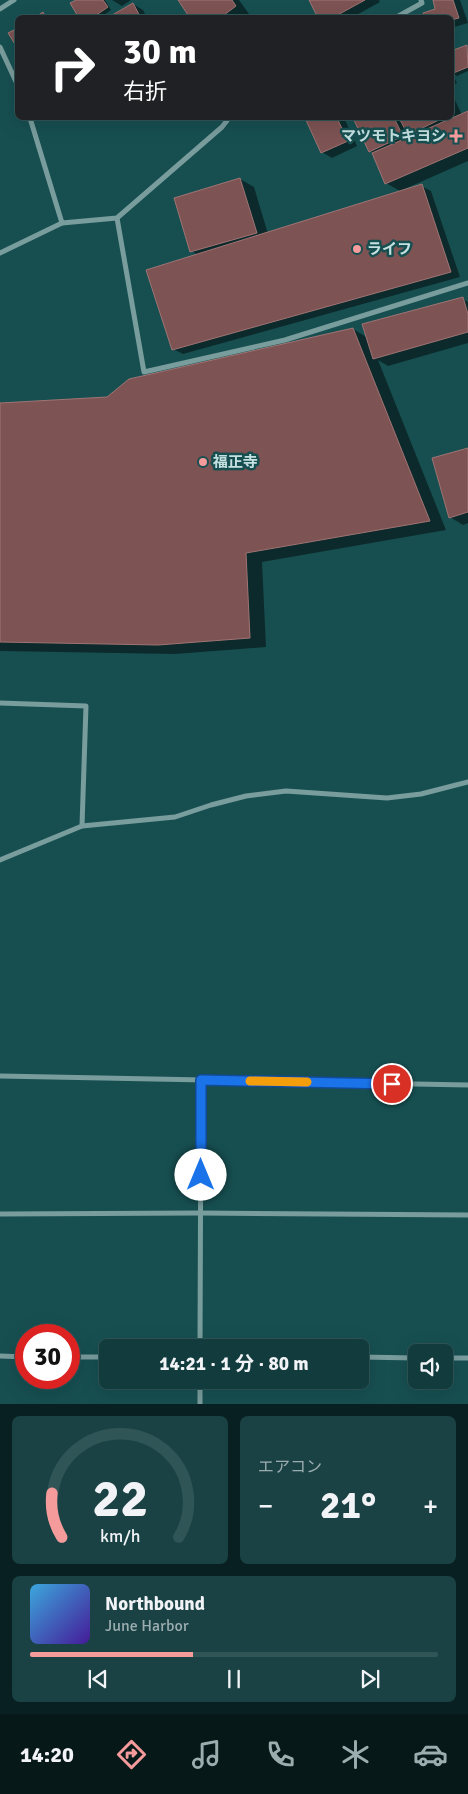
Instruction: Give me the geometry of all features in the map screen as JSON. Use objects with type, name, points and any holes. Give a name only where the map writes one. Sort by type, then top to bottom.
[{"type":"street","points":[[0,9],[14,0]]},
{"type":"street","points":[[400,15],[422,3],[421,0]]},
{"type":"street","points":[[0,47],[15,80]]},
{"type":"street","points":[[31,120],[62,223]]},
{"type":"street","points":[[0,252],[62,223],[117,218],[222,127],[227,120]]},
{"type":"street","points":[[117,218],[144,372],[285,340],[468,283]]},
{"type":"street","points":[[0,703],[86,706],[82,826]]},
{"type":"street","points":[[0,860],[82,826],[175,817],[246,796],[286,791],[387,798],[421,794],[468,782]]},
{"type":"street","points":[[0,1076],[468,1085]]},
{"type":"street","points":[[200,1339],[201,1080]]},
{"type":"street","points":[[0,1214],[468,1215]]},
{"type":"street","points":[[0,1356],[15,1356]]},
{"type":"street","points":[[80,1357],[99,1357]]},
{"type":"street","points":[[369,1358],[408,1358]]},
{"type":"street","points":[[453,1358],[468,1358]]},
{"type":"street","points":[[200,1389],[200,1404]]},
{"type":"building","points":[[76,0],[103,0],[108,7],[96,15],[77,15],[70,3]]},
{"type":"building","points":[[178,0],[232,0],[236,6],[224,15],[188,15]]},
{"type":"building","points":[[309,0],[365,0],[338,15],[316,15]]},
{"type":"building","points":[[433,0],[453,0],[459,18],[454,19],[454,15],[423,15],[423,13],[435,9]]},
{"type":"building","points":[[133,3],[139,15],[112,15]]},
{"type":"building","points":[[15,30],[15,44],[8,33]]},
{"type":"building","points":[[467,45],[468,67],[454,73],[454,50]]},
{"type":"building","points":[[468,111],[468,148],[385,184],[372,153],[447,120],[454,120],[454,117]]},
{"type":"building","points":[[306,120],[338,120],[348,141],[321,153]]},
{"type":"building","points":[[354,120],[395,120],[403,136],[369,152]]},
{"type":"building","points":[[400,120],[439,120],[408,135]]},
{"type":"building","points":[[240,178],[257,233],[190,252],[174,198]]},
{"type":"building","points":[[422,184],[451,272],[172,350],[146,270]]},
{"type":"building","points":[[463,297],[468,314],[468,332],[373,359],[362,324]]},
{"type":"building","name":"福正寺","points":[[353,328],[430,521],[246,553],[250,638],[158,645],[0,642],[0,403],[107,397],[129,379]]},
{"type":"building","points":[[468,448],[468,512],[449,518],[432,458]]},
{"type":"slow traffic","points":[[250,1081],[307,1082]]},
{"type":"place","name":"マツモトキヨシ","points":[[456,136]]},
{"type":"place","name":"ライフ","points":[[357,249]]},
{"type":"place","name":"福正寺","points":[[203,462]]},
{"type":"route","points":[[201,1175],[201,1080],[392,1084]]}]
